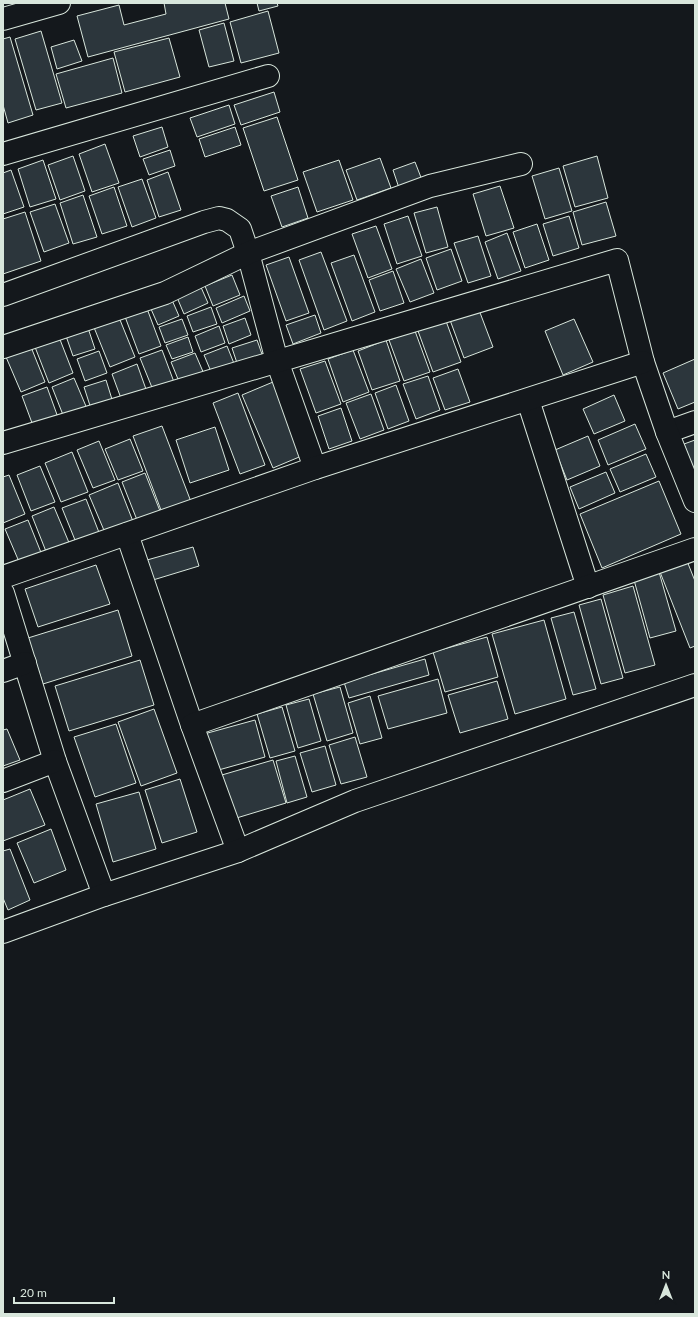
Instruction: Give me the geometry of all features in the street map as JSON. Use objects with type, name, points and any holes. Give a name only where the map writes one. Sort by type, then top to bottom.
[{"type":"street","points":[[3,19],[59,3]]},
{"type":"street","points":[[3,154],[268,76]]},
{"type":"street","points":[[3,347],[165,292],[248,253],[430,186],[521,164]]},
{"type":"street","points":[[3,295],[204,222],[219,218],[227,220],[240,229],[248,253],[277,361],[315,468]]},
{"type":"street","points":[[3,443],[617,260],[643,362],[667,432],[695,501]]},
{"type":"street","points":[[3,577],[315,468],[643,362]]},
{"type":"street","points":[[528,400],[588,587]]},
{"type":"street","points":[[667,432],[695,422]]},
{"type":"street","points":[[126,534],[192,725],[238,851]]},
{"type":"street","points":[[192,725],[695,549]]},
{"type":"street","points":[[3,593],[55,761],[104,895]]},
{"type":"street","points":[[3,671],[25,663]]},
{"type":"street","points":[[3,932],[104,895],[238,851],[356,800],[695,685]]},
{"type":"street","points":[[3,781],[55,761]]},
{"type":"building","points":[[164,3],[225,3],[229,19],[88,57],[77,16],[119,5],[124,25],[166,14]]},
{"type":"building","points":[[257,3],[277,3],[278,6],[259,11]]},
{"type":"building","points":[[268,11],[279,53],[241,63],[230,22]]},
{"type":"building","points":[[224,23],[234,61],[209,67],[199,30]]},
{"type":"building","points":[[41,31],[62,103],[36,110],[15,39]]},
{"type":"building","points":[[10,37],[33,115],[8,123],[3,105],[3,39]]},
{"type":"building","points":[[169,38],[180,77],[125,92],[114,52]]},
{"type":"building","points":[[74,40],[82,61],[57,69],[51,47]]},
{"type":"building","points":[[113,58],[122,93],[66,108],[56,74]]},
{"type":"building","points":[[274,92],[280,112],[241,125],[234,105]]},
{"type":"building","points":[[229,105],[235,124],[197,137],[190,118]]},
{"type":"building","points":[[277,117],[298,180],[264,191],[243,128]]},
{"type":"building","points":[[162,127],[168,147],[140,157],[133,136]]},
{"type":"building","points":[[235,127],[241,145],[205,157],[199,139]]},
{"type":"building","points":[[105,144],[119,183],[92,192],[79,154]]},
{"type":"building","points":[[170,150],[175,166],[149,175],[143,159]]},
{"type":"building","points":[[73,156],[85,191],[60,200],[48,165]]},
{"type":"building","points":[[597,156],[608,198],[575,207],[563,166]]},
{"type":"building","points":[[380,158],[391,188],[357,200],[346,170]]},
{"type":"building","points":[[43,160],[56,199],[30,207],[18,169]]},
{"type":"building","points":[[339,160],[353,200],[317,212],[303,172]]},
{"type":"building","points":[[415,162],[422,180],[399,188],[393,170]]},
{"type":"building","points":[[559,168],[572,211],[545,219],[532,176]]},
{"type":"building","points":[[11,170],[24,207],[3,214],[3,173]]},
{"type":"building","points":[[168,172],[181,210],[159,217],[147,180]]},
{"type":"building","points":[[142,179],[156,218],[132,227],[118,187]]},
{"type":"building","points":[[500,186],[514,228],[486,236],[473,194]]},
{"type":"building","points":[[114,187],[127,226],[102,234],[89,196]]},
{"type":"building","points":[[298,187],[308,218],[282,227],[271,196]]},
{"type":"building","points":[[83,195],[97,237],[73,244],[60,203]]},
{"type":"building","points":[[606,202],[616,236],[582,245],[573,212]]},
{"type":"building","points":[[55,204],[69,243],[44,252],[30,212]]},
{"type":"building","points":[[437,207],[448,247],[426,253],[414,213]]},
{"type":"building","points":[[25,212],[41,261],[3,274],[3,219]]},
{"type":"building","points":[[408,216],[422,256],[397,264],[384,224]]},
{"type":"building","points":[[569,216],[579,248],[553,256],[543,224]]},
{"type":"building","points":[[537,224],[549,260],[525,268],[513,232]]},
{"type":"building","points":[[376,226],[392,269],[368,278],[352,234]]},
{"type":"building","points":[[507,233],[521,271],[498,279],[485,242]]},
{"type":"building","points":[[478,236],[491,276],[468,283],[454,243]]},
{"type":"building","points":[[451,249],[462,281],[437,290],[426,258]]},
{"type":"building","points":[[321,252],[347,321],[324,330],[299,260]]},
{"type":"building","points":[[354,255],[375,312],[352,321],[331,263]]},
{"type":"building","points":[[289,257],[309,313],[286,321],[266,265]]},
{"type":"building","points":[[421,259],[434,293],[410,302],[396,269]]},
{"type":"building","points":[[393,271],[404,303],[380,311],[369,280]]},
{"type":"building","points":[[232,275],[240,295],[213,306],[205,286]]},
{"type":"building","points":[[200,285],[208,303],[184,314],[176,295]]},
{"type":"building","points":[[244,296],[250,311],[222,323],[216,308]]},
{"type":"building","points":[[172,300],[179,316],[158,325],[151,309]]},
{"type":"building","points":[[146,306],[161,346],[139,354],[124,314]]},
{"type":"building","points":[[211,307],[217,324],[193,332],[187,316]]},
{"type":"building","points":[[116,310],[135,357],[110,367],[91,320]]},
{"type":"building","points":[[479,310],[493,347],[464,358],[450,320]]},
{"type":"building","points":[[315,315],[321,333],[293,344],[286,325]]},
{"type":"building","points":[[245,318],[251,335],[229,344],[223,326]]},
{"type":"building","points":[[182,319],[188,335],[165,343],[159,327]]},
{"type":"building","points":[[574,319],[593,362],[563,375],[545,331]]},
{"type":"building","points":[[446,321],[461,362],[433,372],[418,331]]},
{"type":"building","points":[[219,326],[225,343],[201,352],[195,336]]},
{"type":"building","points":[[88,328],[95,349],[73,356],[66,336]]},
{"type":"building","points":[[415,331],[430,372],[404,381],[389,340]]},
{"type":"building","points":[[59,337],[73,373],[49,383],[35,347]]},
{"type":"building","points":[[188,337],[193,352],[172,359],[166,345]]},
{"type":"building","points":[[257,340],[263,357],[238,366],[232,348]]},
{"type":"building","points":[[386,340],[400,381],[372,390],[358,351]]},
{"type":"building","points":[[227,346],[235,366],[212,374],[204,355]]},
{"type":"building","points":[[31,347],[45,382],[21,392],[6,357]]},
{"type":"building","points":[[162,350],[174,382],[153,390],[140,358]]},
{"type":"building","points":[[353,350],[369,392],[343,402],[328,359]]},
{"type":"building","points":[[99,351],[107,373],[85,381],[77,359]]},
{"type":"building","points":[[195,353],[204,374],[180,384],[171,362]]},
{"type":"building","points":[[695,359],[695,402],[678,409],[663,373]]},
{"type":"building","points":[[325,361],[341,404],[316,413],[300,369]]},
{"type":"building","points":[[137,364],[147,392],[122,401],[112,374]]},
{"type":"building","points":[[458,369],[470,402],[445,410],[433,378]]},
{"type":"building","points":[[428,376],[440,410],[416,419],[403,384]]},
{"type":"building","points":[[74,378],[88,411],[65,420],[52,387]]},
{"type":"building","points":[[106,380],[115,409],[93,415],[84,387]]},
{"type":"building","points":[[273,382],[304,455],[273,468],[242,395]]},
{"type":"building","points":[[396,385],[409,421],[388,429],[375,393]]},
{"type":"building","points":[[47,387],[60,423],[35,431],[22,396]]},
{"type":"building","points":[[238,393],[265,465],[240,474],[213,403]]},
{"type":"building","points":[[371,394],[384,430],[360,439],[346,403]]},
{"type":"building","points":[[614,395],[625,421],[594,434],[583,409]]},
{"type":"building","points":[[341,408],[352,441],[329,449],[318,416]]},
{"type":"building","points":[[635,424],[646,449],[608,465],[598,440]]},
{"type":"building","points":[[162,426],[193,507],[164,518],[133,436]]},
{"type":"building","points":[[215,427],[229,470],[190,483],[176,440]]},
{"type":"building","points":[[588,436],[600,466],[567,480],[555,450]]},
{"type":"building","points":[[130,439],[143,471],[118,480],[105,449]]},
{"type":"building","points":[[695,440],[695,474],[684,444]]},
{"type":"building","points":[[99,441],[115,480],[93,488],[77,450]]},
{"type":"building","points":[[72,452],[88,492],[61,502],[45,463]]},
{"type":"building","points":[[646,454],[656,477],[620,492],[610,469]]},
{"type":"building","points":[[40,466],[55,502],[31,511],[17,475]]},
{"type":"building","points":[[606,472],[615,493],[579,509],[570,487]]},
{"type":"building","points":[[145,473],[162,516],[139,525],[122,482]]},
{"type":"building","points":[[9,475],[25,514],[3,523],[3,477]]},
{"type":"building","points":[[659,481],[681,534],[602,568],[580,514]]},
{"type":"building","points":[[118,483],[134,524],[106,535],[89,495]]},
{"type":"building","points":[[86,499],[100,535],[77,545],[62,508]]},
{"type":"building","points":[[54,507],[70,545],[47,554],[32,516]]},
{"type":"building","points":[[28,520],[42,555],[20,564],[5,529]]},
{"type":"building","points":[[193,547],[199,566],[153,580],[147,560]]},
{"type":"building","points":[[687,561],[695,581],[695,646],[690,648],[660,572]]},
{"type":"building","points":[[96,565],[110,604],[38,627],[25,589]]},
{"type":"building","points":[[659,572],[676,631],[650,638],[634,580]]},
{"type":"building","points":[[633,586],[655,665],[625,673],[603,595]]},
{"type":"building","points":[[601,599],[623,678],[601,684],[579,605]]},
{"type":"building","points":[[118,610],[132,656],[43,684],[28,638]]},
{"type":"building","points":[[574,612],[596,689],[573,695],[551,618]]},
{"type":"building","points":[[544,620],[566,699],[515,714],[492,634]]},
{"type":"building","points":[[487,637],[498,677],[445,692],[433,652]]},
{"type":"building","points":[[425,659],[429,675],[349,698],[344,682]]},
{"type":"building","points":[[140,660],[154,705],[69,731],[55,686]]},
{"type":"building","points":[[438,679],[447,713],[388,729],[378,696]]},
{"type":"building","points":[[497,681],[508,719],[460,733],[448,695]]},
{"type":"building","points":[[340,687],[353,733],[327,741],[313,694]]},
{"type":"building","points":[[370,696],[382,738],[360,744],[348,703]]},
{"type":"building","points":[[309,699],[321,741],[298,748],[286,705]]},
{"type":"building","points":[[282,707],[295,751],[270,758],[257,714]]},
{"type":"building","points":[[154,709],[177,773],[141,786],[118,722]]},
{"type":"building","points":[[255,720],[265,757],[215,771],[204,734]]},
{"type":"building","points":[[116,724],[136,783],[95,797],[74,737]]},
{"type":"building","points":[[7,729],[20,760],[3,766],[3,730]]},
{"type":"building","points":[[355,737],[367,777],[341,784],[329,745]]},
{"type":"building","points":[[325,746],[336,785],[312,792],[300,753]]},
{"type":"building","points":[[295,756],[307,797],[287,803],[276,761]]},
{"type":"building","points":[[273,760],[286,803],[230,820],[215,777]]},
{"type":"building","points":[[180,779],[197,832],[162,843],[145,790]]},
{"type":"building","points":[[30,789],[45,825],[3,841],[3,800]]},
{"type":"building","points":[[139,792],[156,849],[113,862],[96,804]]},
{"type":"building","points":[[51,829],[66,870],[34,883],[17,843]]},
{"type":"building","points":[[10,849],[30,900],[8,910],[3,898],[3,851]]}]
